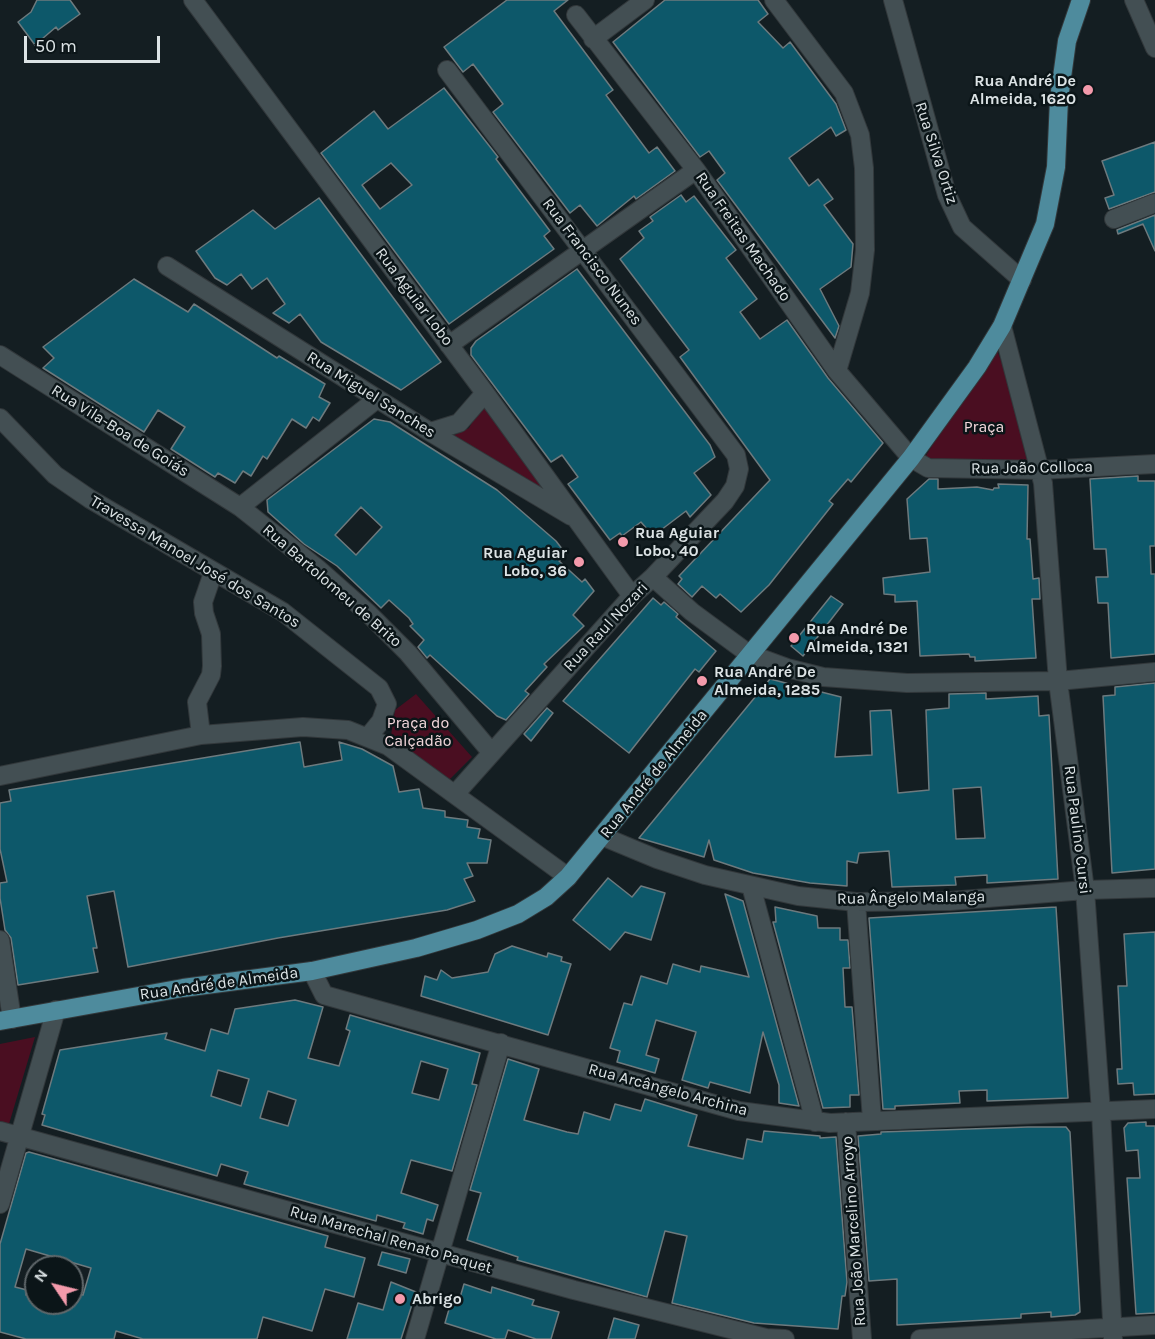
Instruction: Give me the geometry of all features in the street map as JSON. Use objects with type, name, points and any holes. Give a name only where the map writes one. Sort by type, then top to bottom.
[{"type":"main road","name":"Rua André de Almeida","points":[[6,1020],[183,988],[312,971],[416,948],[477,930],[518,914],[546,897],[568,878],[604,837],[749,654],[911,458],[947,411],[1002,326],[1045,224],[1056,167],[1059,99],[1068,41],[1081,0]]},
{"type":"street","name":"Rua Aguiar Lobo","points":[[193,0],[485,393],[632,596]]},
{"type":"street","points":[[593,39],[645,0]]},
{"type":"street","points":[[774,0],[844,93],[860,135],[864,168],[865,250],[860,293],[837,371]]},
{"type":"street","name":"Rua Silva Ortiz","points":[[893,0],[947,195],[962,227],[1022,280]]},
{"type":"street","points":[[1134,0],[1155,48]]},
{"type":"street","name":"Rua Freitas Machado","points":[[576,15],[696,170],[837,371],[911,458]]},
{"type":"street","name":"Rua Francisco Nunes","points":[[447,70],[736,455]]},
{"type":"street","points":[[449,345],[696,170]]},
{"type":"street","points":[[1114,219],[1155,203]]},
{"type":"street","name":"Rua Miguel Sanches","points":[[167,266],[430,432],[578,521]]},
{"type":"street","name":"Rua Paulino Cursi","points":[[1002,326],[1043,483],[1058,681],[1085,890],[1101,1112],[1113,1333]]},
{"type":"street","name":"Rua Vila-Boa de Goiás","points":[[0,357],[240,507]]},
{"type":"street","points":[[430,432],[459,423],[485,393]]},
{"type":"street","points":[[240,507],[377,399]]},
{"type":"street","name":"Travessa Manoel José dos Santos","points":[[0,418],[55,475],[90,500],[283,612],[379,687],[387,704],[381,721],[369,737]]},
{"type":"street","name":"Rua Raul Nozari","points":[[456,793],[632,596],[725,501],[735,486],[739,469],[736,455]]},
{"type":"street","name":"Rua João Colloca","points":[[911,458],[928,468],[1040,470],[1155,464]]},
{"type":"street","name":"Rua Bartolomeu de Brito","points":[[240,507],[369,614],[408,653],[491,752]]},
{"type":"street","points":[[201,735],[196,702],[211,675],[212,666],[211,634],[203,602],[213,573]]},
{"type":"street","points":[[653,577],[692,612],[749,654],[787,669],[855,681],[1058,681],[1155,672]]},
{"type":"street","points":[[0,776],[201,735],[303,727],[348,730],[388,746],[456,793],[568,878]]},
{"type":"street","name":"Rua Ângelo Malanga","points":[[604,837],[657,860],[751,886],[798,896],[856,902],[950,901],[1085,890],[1155,888]]},
{"type":"street","points":[[751,886],[815,1122]]},
{"type":"street","name":"Rua João Marcelino Arroyo","points":[[856,902],[872,1120]]},
{"type":"street","points":[[0,940],[6,1020]]},
{"type":"street","name":"Rua Arcângelo Archina","points":[[312,971],[324,995],[739,1111],[815,1122],[846,1122],[1155,1109]]},
{"type":"street","points":[[0,1204],[56,1010]]},
{"type":"street","points":[[415,1339],[501,1043]]},
{"type":"street","name":"Rua João Marcelino Arroyo","points":[[846,1122],[862,1339]]},
{"type":"street","name":"Rua Marechal Renato Paquet","points":[[0,1131],[438,1254],[766,1339],[784,1339]]},
{"type":"street","points":[[920,1339],[1113,1333],[1155,1325]]},
{"type":"green space","name":"Praça","points":[[997,350],[1011,387],[1028,463],[924,459],[948,419]]},
{"type":"green space","points":[[482,404],[551,499],[448,438],[469,428]]},
{"type":"green space","name":"Praça do Calçadão","points":[[416,694],[472,757],[446,783],[390,742],[395,710]]},
{"type":"green space","points":[[35,1037],[9,1124],[0,1122],[0,1044]]},
{"type":"building","points":[[37,0],[70,0],[80,14],[58,30],[56,27],[35,45],[18,22],[31,12]]},
{"type":"building","points":[[507,0],[568,0],[554,11],[613,90],[606,95],[649,153],[657,147],[675,171],[636,199],[634,196],[597,226],[580,205],[570,213],[493,112],[503,104],[473,64],[463,72],[444,47]]},
{"type":"building","points":[[665,0],[758,0],[768,14],[758,22],[783,48],[790,42],[836,104],[846,130],[836,136],[831,127],[789,158],[809,186],[818,179],[833,199],[824,205],[853,244],[851,267],[820,289],[839,326],[835,338],[717,180],[725,173],[709,151],[700,157],[613,42]]},
{"type":"building","points":[[444,88],[498,157],[496,159],[550,231],[544,236],[554,249],[449,324],[321,153],[374,111],[388,129]],"holes":[[[391,163],[412,185],[380,209],[362,185]]]},
{"type":"building","points":[[1155,142],[1155,192],[1109,209],[1105,198],[1114,195],[1102,161]]},
{"type":"building","points":[[681,195],[686,202],[694,196],[736,250],[726,258],[757,299],[740,312],[760,339],[787,320],[828,378],[883,443],[851,482],[848,479],[829,501],[833,504],[769,585],[741,612],[720,594],[716,598],[702,586],[692,597],[678,584],[682,579],[679,576],[770,480],[680,357],[689,350],[620,259],[644,238],[639,231],[653,221],[650,217]]},
{"type":"building","points":[[319,198],[441,362],[401,390],[321,342],[300,314],[289,323],[273,313],[285,304],[267,278],[252,289],[241,274],[227,285],[215,278],[196,251],[253,210],[275,229]]},
{"type":"building","points":[[1155,215],[1155,251],[1143,224],[1118,234],[1117,230]]},
{"type":"building","points":[[577,269],[710,445],[715,457],[694,473],[711,495],[690,517],[686,511],[653,536],[641,522],[622,536],[620,533],[610,540],[568,484],[578,477],[562,455],[551,462],[471,355],[471,348],[476,341]]},
{"type":"building","points":[[134,279],[188,312],[194,304],[277,358],[279,356],[325,384],[319,397],[330,403],[319,421],[313,417],[306,428],[292,419],[267,459],[263,456],[251,476],[243,471],[235,483],[218,473],[215,477],[171,449],[185,427],[158,410],[144,432],[43,368],[54,358],[43,347]]},
{"type":"building","points":[[374,419],[390,422],[497,490],[556,541],[566,554],[559,561],[582,582],[585,579],[594,591],[573,615],[584,626],[544,664],[547,667],[525,691],[529,694],[506,720],[497,716],[430,655],[427,658],[418,647],[424,640],[410,626],[413,624],[409,618],[389,600],[381,608],[337,566],[304,544],[268,512],[267,500]],"holes":[[[361,507],[382,527],[356,555],[335,535]]]},
{"type":"building","points":[[1138,476],[1138,481],[1155,481],[1155,546],[1150,546],[1151,574],[1155,574],[1155,654],[1111,658],[1108,603],[1098,603],[1096,577],[1108,577],[1106,549],[1094,549],[1090,479]]},
{"type":"building","points":[[929,479],[938,479],[938,489],[977,487],[993,490],[999,488],[998,484],[1028,485],[1027,539],[1030,539],[1033,579],[1039,578],[1040,599],[1032,599],[1036,658],[975,661],[975,657],[970,657],[969,654],[920,656],[917,601],[895,602],[895,595],[884,594],[883,578],[930,572],[927,538],[910,539],[907,499]]},
{"type":"building","points":[[831,596],[843,604],[803,656],[791,646]]},
{"type":"building","points":[[653,598],[661,605],[664,602],[678,614],[676,617],[716,651],[699,672],[695,669],[629,753],[563,701]]},
{"type":"building","points":[[770,679],[841,697],[835,757],[872,755],[870,711],[891,710],[898,793],[929,790],[926,710],[949,708],[949,694],[986,693],[986,699],[1038,696],[1039,716],[1049,715],[1058,879],[987,883],[987,875],[955,877],[956,885],[892,887],[889,851],[859,853],[857,863],[847,861],[847,886],[810,883],[753,873],[714,860],[709,840],[704,857],[639,838]],"holes":[[[981,787],[985,838],[956,839],[953,789]]]},
{"type":"building","points":[[1155,683],[1155,869],[1112,873],[1103,696],[1115,695],[1115,687]]},
{"type":"building","points":[[547,708],[553,713],[531,741],[524,734]]},
{"type":"building","points":[[300,742],[304,767],[342,760],[339,742],[362,749],[393,766],[399,792],[419,789],[423,808],[445,811],[445,817],[468,820],[467,827],[480,829],[478,838],[491,840],[487,863],[467,863],[473,876],[464,879],[475,901],[447,910],[278,938],[128,967],[114,891],[87,896],[97,948],[93,948],[98,972],[18,985],[11,938],[5,930],[0,898],[0,883],[7,882],[0,849],[0,803],[11,801],[9,790]]},
{"type":"building","points":[[608,878],[632,897],[641,886],[665,893],[651,940],[625,932],[610,950],[573,920]]},
{"type":"building","points":[[725,894],[743,901],[799,1106],[779,1103],[779,1085],[763,1032],[750,1093],[710,1082],[708,1088],[682,1080],[696,1032],[656,1020],[646,1055],[659,1059],[655,1073],[617,1062],[620,1051],[610,1048],[624,1003],[632,1005],[641,976],[667,984],[673,964],[700,972],[701,966],[749,977]]},
{"type":"building","points":[[775,907],[817,916],[818,928],[840,928],[840,940],[848,940],[850,968],[843,968],[845,1007],[852,1007],[859,1095],[850,1095],[850,1107],[823,1108],[773,922],[776,922]]},
{"type":"building","points":[[1056,907],[1068,1098],[987,1101],[987,1090],[959,1091],[960,1103],[895,1106],[895,1109],[883,1109],[869,918]]},
{"type":"building","points":[[1155,932],[1155,1094],[1134,1095],[1133,1083],[1118,1084],[1117,1069],[1122,1069],[1118,986],[1127,986],[1124,934]]},
{"type":"building","points":[[512,946],[547,957],[548,953],[562,957],[561,961],[571,964],[548,1035],[421,996],[425,976],[437,980],[441,970],[452,978],[488,972],[495,954]]},
{"type":"building","points":[[295,1000],[323,1007],[308,1058],[339,1066],[350,1031],[346,1029],[350,1015],[480,1053],[472,1084],[477,1085],[452,1171],[411,1160],[401,1193],[438,1205],[433,1221],[427,1219],[423,1234],[403,1228],[405,1223],[377,1215],[376,1221],[244,1184],[248,1172],[221,1164],[217,1176],[42,1125],[45,1115],[42,1114],[60,1050],[167,1033],[165,1039],[205,1051],[211,1029],[228,1034],[235,1009]],"holes":[[[421,1061],[448,1069],[439,1100],[412,1093]],[[218,1070],[249,1079],[241,1106],[211,1096]],[[268,1091],[296,1100],[288,1126],[260,1118]]]},
{"type":"building","points":[[508,1059],[539,1069],[524,1120],[567,1132],[578,1134],[584,1112],[610,1120],[615,1104],[641,1111],[645,1099],[697,1115],[688,1146],[743,1159],[747,1139],[762,1142],[764,1131],[820,1136],[820,1138],[836,1137],[847,1282],[845,1296],[842,1296],[838,1329],[754,1323],[672,1303],[687,1236],[665,1231],[647,1297],[517,1260],[518,1257],[467,1240],[481,1193],[470,1190]]},
{"type":"building","points":[[1146,1122],[1146,1126],[1155,1126],[1155,1313],[1136,1314],[1127,1178],[1140,1178],[1138,1150],[1126,1151],[1124,1128],[1128,1123]]},
{"type":"building","points":[[1066,1127],[1070,1132],[1080,1312],[1075,1315],[1051,1317],[1051,1312],[1021,1314],[1021,1318],[897,1325],[897,1279],[869,1281],[858,1136],[881,1134],[881,1132]]},
{"type":"building","points":[[29,1152],[328,1236],[325,1247],[365,1258],[354,1297],[325,1289],[312,1331],[263,1317],[257,1339],[143,1339],[116,1331],[114,1339],[26,1339],[0,1332],[0,1244],[26,1153]]},
{"type":"building","points":[[382,1252],[410,1259],[406,1273],[378,1265]]},
{"type":"building","points":[[391,1282],[416,1292],[401,1339],[347,1339],[358,1303],[383,1310]]},
{"type":"building","points":[[464,1284],[491,1293],[492,1287],[534,1300],[532,1305],[559,1312],[551,1339],[536,1339],[508,1330],[505,1339],[496,1339],[445,1323],[452,1299],[459,1301]]},
{"type":"building","points":[[614,1318],[639,1325],[635,1339],[608,1339]]},
{"type":"place","name":"Rua André De Almeida, 1620","points":[[1088,90]]},
{"type":"place","name":"Rua Aguiar Lobo, 40","points":[[623,542]]},
{"type":"place","name":"Rua Aguiar Lobo, 36","points":[[579,562]]},
{"type":"place","name":"Rua André De Almeida, 1321","points":[[794,638]]},
{"type":"place","name":"Rua André De Almeida, 1285","points":[[702,681]]},
{"type":"place","name":"Abrigo","points":[[400,1299]]}]
